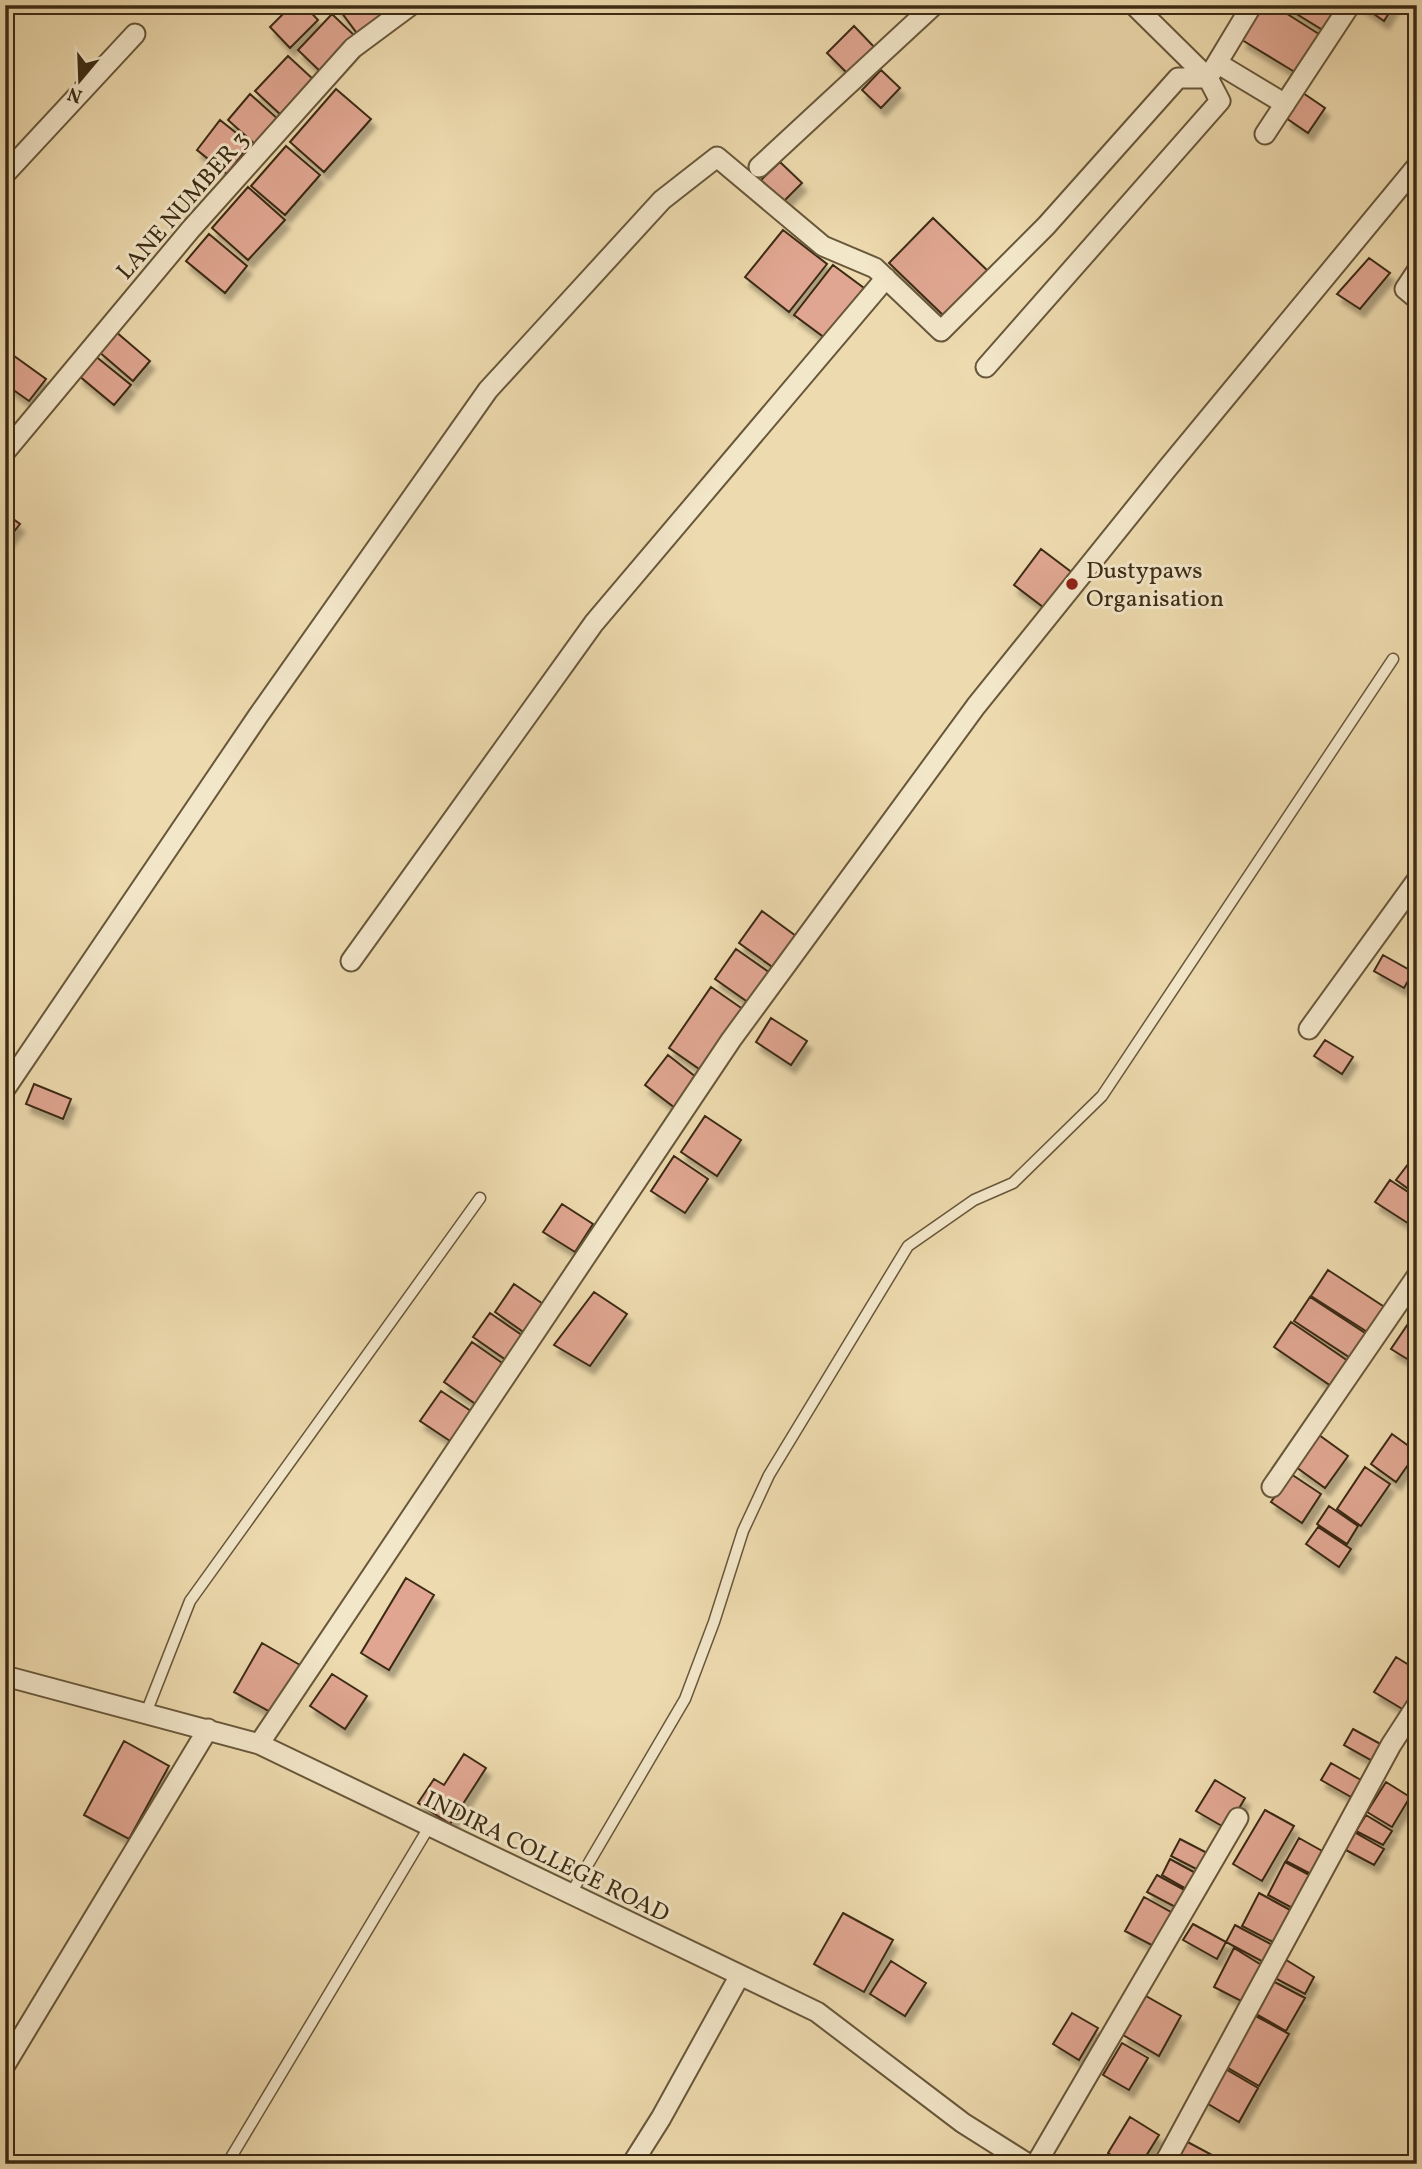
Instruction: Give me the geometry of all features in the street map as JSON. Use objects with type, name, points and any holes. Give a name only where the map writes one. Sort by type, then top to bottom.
[{"type":"street","name":"LANE NUMBER 3","points":[[5,452],[191,229],[354,48],[411,5]]},
{"type":"street","points":[[758,167],[934,5]]},
{"type":"street","points":[[1133,5],[1212,71],[1285,104]]},
{"type":"street","points":[[986,367],[1220,101],[1212,71],[1252,5]]},
{"type":"street","points":[[1265,134],[1350,5]]},
{"type":"street","points":[[5,174],[135,34]]},
{"type":"street","points":[[5,1089],[258,716],[488,390],[662,200],[717,157],[823,246],[875,268],[941,331],[1046,226],[1178,78],[1212,71]]},
{"type":"street","points":[[260,1744],[731,1040],[976,706],[1166,470],[1417,166]]},
{"type":"street","points":[[1417,271],[1405,289],[1417,299]]},
{"type":"street","points":[[351,961],[594,623],[886,278]]},
{"type":"street","points":[[1309,1029],[1417,880]]},
{"type":"street","points":[[1272,1487],[1417,1276]]},
{"type":"street","name":"INDIRA COLLEGE ROAD","points":[[5,1676],[260,1744],[817,2012],[963,2123],[1028,2164]]},
{"type":"street","points":[[1164,2164],[1391,1745],[1417,1705]]},
{"type":"street","points":[[5,2065],[208,1729]]},
{"type":"street","points":[[1036,2164],[1238,1818]]},
{"type":"street","points":[[632,2164],[740,1975]]},
{"type":"lane","points":[[570,1895],[685,1699],[714,1622],[743,1531],[769,1475],[908,1246],[974,1200],[1013,1183],[1102,1096],[1393,659]]},
{"type":"lane","points":[[146,1713],[190,1601],[480,1198]]},
{"type":"lane","points":[[227,2164],[429,1827]]},
{"type":"building","points":[[292,5],[304,5],[318,20],[290,48],[270,27]]},
{"type":"building","points":[[336,5],[401,5],[359,36]]},
{"type":"building","points":[[1264,5],[1273,5],[1322,36],[1298,74],[1242,40]]},
{"type":"building","points":[[1282,5],[1342,5],[1326,32]]},
{"type":"building","points":[[1361,5],[1394,5],[1384,21]]},
{"type":"building","points":[[332,14],[359,40],[325,76],[298,50]]},
{"type":"building","points":[[854,26],[876,49],[849,75],[827,53]]},
{"type":"building","points":[[288,56],[314,80],[281,115],[255,91]]},
{"type":"building","points":[[881,70],[900,88],[881,108],[862,90]]},
{"type":"building","points":[[336,89],[371,119],[324,172],[290,142]]},
{"type":"building","points":[[1303,93],[1325,108],[1308,133],[1286,118]]},
{"type":"building","points":[[250,94],[279,120],[257,146],[228,120]]},
{"type":"building","points":[[220,120],[250,144],[227,174],[197,150]]},
{"type":"building","points":[[286,146],[320,175],[285,215],[251,186]]},
{"type":"building","points":[[780,162],[802,183],[783,202],[761,180]]},
{"type":"building","points":[[248,187],[285,220],[248,260],[212,228]]},
{"type":"building","points":[[933,218],[990,273],[946,318],[889,263]]},
{"type":"building","points":[[783,230],[827,264],[789,312],[745,277]]},
{"type":"building","points":[[209,234],[247,266],[225,293],[186,261]]},
{"type":"building","points":[[1369,258],[1390,273],[1360,309],[1337,294]]},
{"type":"building","points":[[833,265],[864,288],[825,338],[794,315]]},
{"type":"building","points":[[115,331],[150,361],[133,381],[98,351]]},
{"type":"building","points":[[10,353],[46,379],[29,401],[5,384],[5,359]]},
{"type":"building","points":[[94,355],[131,385],[114,405],[78,375]]},
{"type":"building","points":[[5,513],[20,524],[5,543]]},
{"type":"building","points":[[1041,549],[1074,574],[1047,610],[1014,585]]},
{"type":"building","points":[[762,911],[800,939],[778,971],[739,943]]},
{"type":"building","points":[[736,949],[773,975],[752,1005],[715,979]]},
{"type":"building","points":[[1383,955],[1413,972],[1404,988],[1374,971]]},
{"type":"building","points":[[711,987],[747,1012],[705,1073],[669,1048]]},
{"type":"building","points":[[771,1018],[807,1041],[791,1065],[756,1042]]},
{"type":"building","points":[[1325,1040],[1353,1057],[1342,1074],[1314,1056]]},
{"type":"building","points":[[668,1055],[701,1081],[679,1111],[645,1085]]},
{"type":"building","points":[[34,1084],[71,1099],[63,1119],[26,1104]]},
{"type":"building","points":[[705,1116],[741,1140],[717,1176],[681,1152]]},
{"type":"building","points":[[1415,1155],[1417,1156],[1417,1195],[1396,1180]]},
{"type":"building","points":[[674,1156],[708,1179],[685,1213],[651,1191]]},
{"type":"building","points":[[1390,1180],[1417,1198],[1417,1229],[1375,1202]]},
{"type":"building","points":[[562,1204],[593,1224],[575,1252],[543,1232]]},
{"type":"building","points":[[1328,1270],[1386,1308],[1369,1333],[1311,1296]]},
{"type":"building","points":[[514,1284],[549,1308],[529,1336],[495,1312]]},
{"type":"building","points":[[594,1292],[627,1314],[590,1366],[554,1345]]},
{"type":"building","points":[[1310,1297],[1368,1335],[1352,1359],[1294,1321]]},
{"type":"building","points":[[490,1313],[526,1338],[509,1362],[473,1337]]},
{"type":"building","points":[[1412,1318],[1417,1320],[1417,1365],[1391,1349]]},
{"type":"building","points":[[1291,1322],[1351,1363],[1334,1388],[1274,1347]]},
{"type":"building","points":[[472,1342],[505,1365],[477,1405],[444,1382]]},
{"type":"building","points":[[441,1391],[477,1415],[456,1445],[420,1421]]},
{"type":"building","points":[[1392,1434],[1417,1452],[1396,1482],[1371,1464]]},
{"type":"building","points":[[1319,1435],[1348,1456],[1325,1488],[1296,1467]]},
{"type":"building","points":[[1365,1467],[1390,1484],[1361,1526],[1337,1509]]},
{"type":"building","points":[[1291,1474],[1321,1494],[1302,1523],[1271,1502]]},
{"type":"building","points":[[1329,1506],[1358,1526],[1347,1544],[1317,1524]]},
{"type":"building","points":[[1318,1527],[1351,1549],[1339,1567],[1306,1544]]},
{"type":"building","points":[[406,1578],[434,1595],[389,1670],[361,1653]]},
{"type":"building","points":[[262,1643],[300,1665],[272,1713],[234,1692]]},
{"type":"building","points":[[1396,1657],[1417,1670],[1417,1690],[1404,1710],[1374,1692]]},
{"type":"building","points":[[332,1674],[367,1696],[345,1729],[310,1706]]},
{"type":"building","points":[[1353,1729],[1386,1747],[1378,1764],[1344,1745]]},
{"type":"building","points":[[124,1741],[169,1766],[129,1839],[84,1815]]},
{"type":"building","points":[[464,1754],[486,1768],[450,1824],[418,1803],[434,1779],[444,1785]]},
{"type":"building","points":[[1331,1763],[1361,1780],[1351,1797],[1321,1780]]},
{"type":"building","points":[[1215,1780],[1245,1798],[1227,1829],[1196,1811]]},
{"type":"building","points":[[1386,1782],[1410,1797],[1392,1827],[1367,1812]]},
{"type":"building","points":[[1265,1810],[1294,1826],[1262,1881],[1233,1864]]},
{"type":"building","points":[[1366,1815],[1392,1831],[1383,1845],[1356,1831]]},
{"type":"building","points":[[1354,1832],[1384,1849],[1374,1865],[1344,1849]]},
{"type":"building","points":[[1299,1838],[1324,1852],[1311,1874],[1286,1861]]},
{"type":"building","points":[[1180,1839],[1211,1855],[1202,1872],[1171,1856]]},
{"type":"building","points":[[1170,1859],[1201,1876],[1192,1892],[1162,1875]]},
{"type":"building","points":[[1285,1862],[1313,1877],[1296,1910],[1268,1895]]},
{"type":"building","points":[[1157,1875],[1190,1893],[1181,1910],[1147,1892]]},
{"type":"building","points":[[1259,1893],[1292,1911],[1275,1943],[1242,1926]]},
{"type":"building","points":[[1144,1897],[1178,1916],[1159,1949],[1125,1931]]},
{"type":"building","points":[[843,1913],[893,1940],[864,1992],[814,1964]]},
{"type":"building","points":[[1193,1924],[1226,1942],[1217,1959],[1183,1940]]},
{"type":"building","points":[[1235,1925],[1276,1947],[1267,1964],[1226,1942]]},
{"type":"building","points":[[1234,1948],[1263,1966],[1243,2002],[1214,1987]]},
{"type":"building","points":[[1283,1958],[1314,1977],[1305,1994],[1273,1977]]},
{"type":"building","points":[[891,1961],[926,1983],[905,2016],[870,1994]]},
{"type":"building","points":[[1269,1979],[1305,1998],[1286,2031],[1251,2011]]},
{"type":"building","points":[[1146,1996],[1181,2016],[1159,2056],[1123,2035]]},
{"type":"building","points":[[1072,2013],[1098,2028],[1079,2060],[1053,2044]]},
{"type":"building","points":[[1250,2013],[1289,2034],[1259,2086],[1223,2065]]},
{"type":"building","points":[[1122,2043],[1148,2058],[1129,2090],[1103,2075]]},
{"type":"building","points":[[1222,2067],[1258,2088],[1239,2122],[1203,2101]]},
{"type":"building","points":[[1130,2117],[1159,2135],[1141,2164],[1125,2164],[1108,2153]]},
{"type":"building","points":[[1182,2139],[1212,2155],[1208,2164],[1191,2164],[1174,2154]]},
{"type":"building","points":[[1106,2156],[1120,2164],[1102,2164]]},
{"type":"place","name":"Dustypaws Organisation","points":[[1072,584]]}]
